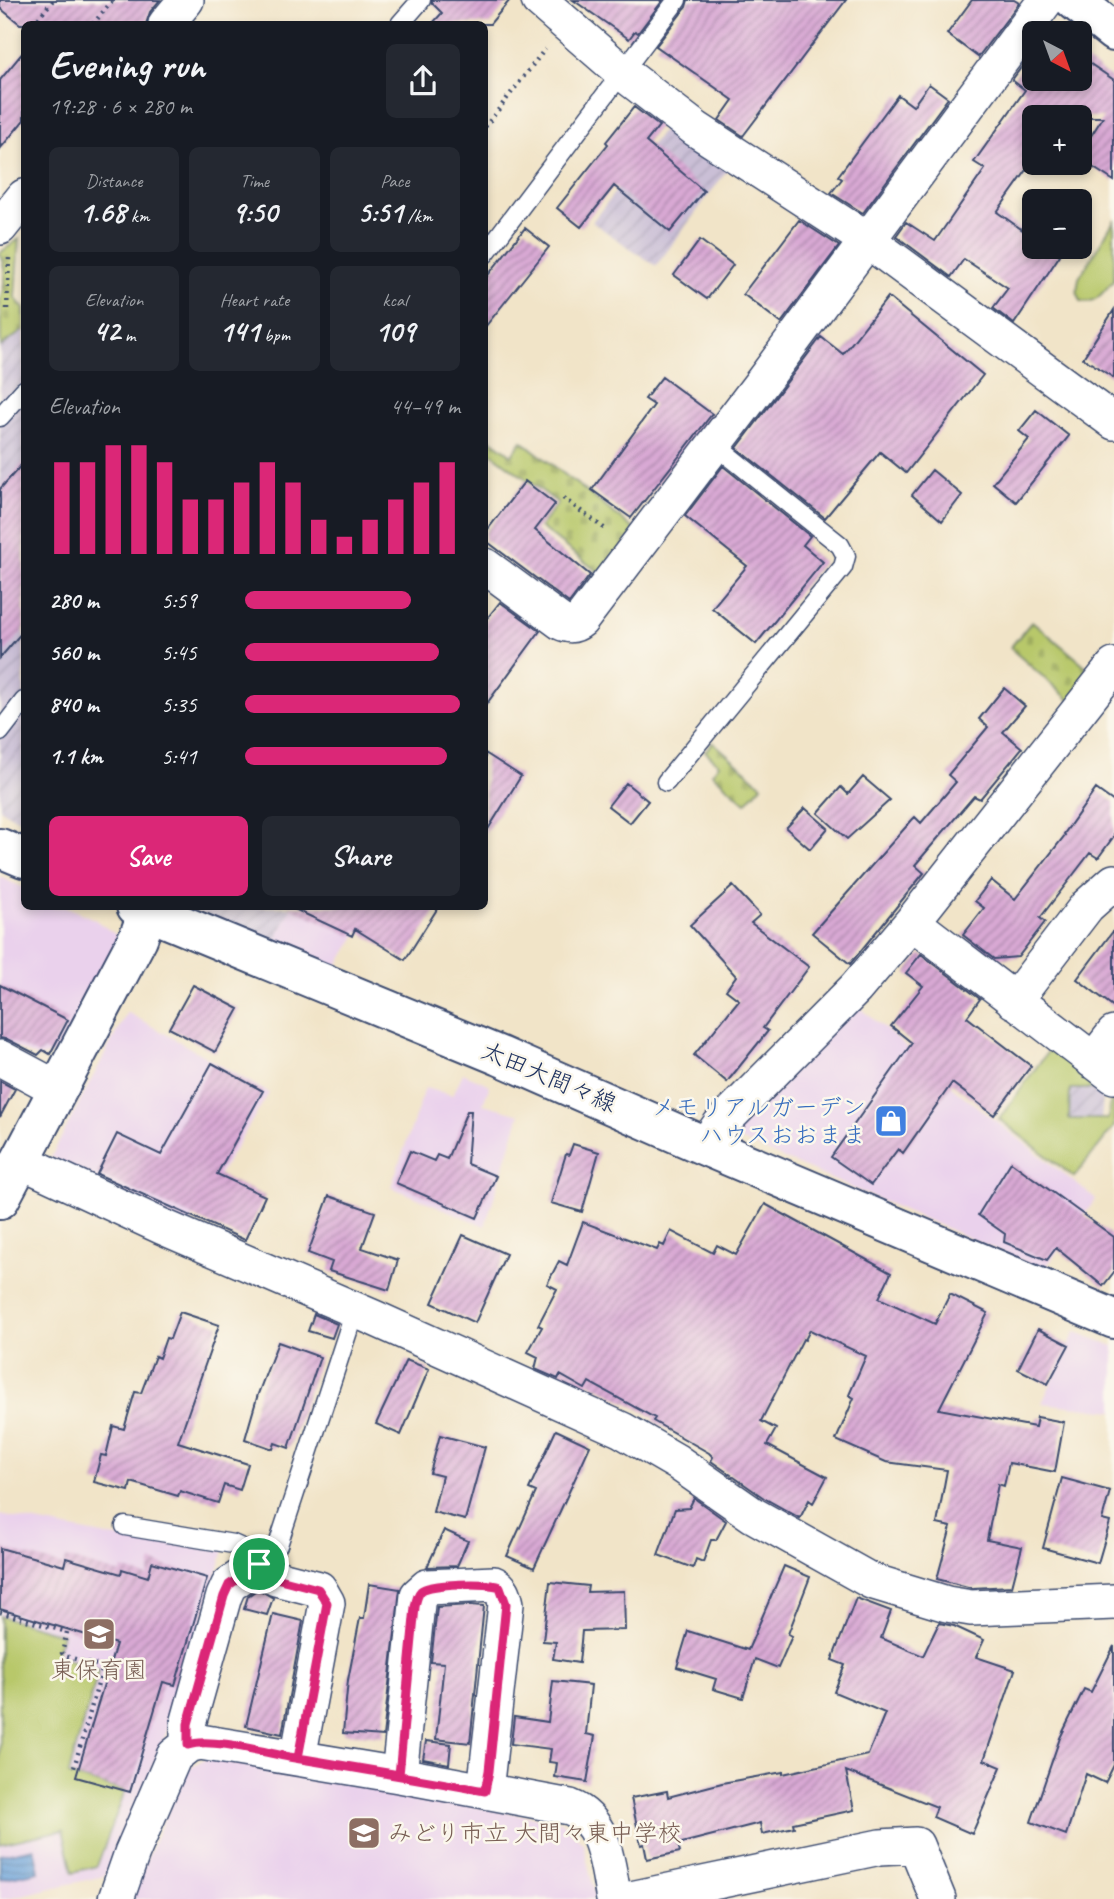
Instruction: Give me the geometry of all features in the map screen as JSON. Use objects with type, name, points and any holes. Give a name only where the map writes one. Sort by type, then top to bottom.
[{"type":"main road","points":[[1074,0],[1114,32]]},
{"type":"main road","points":[[0,848],[21,857]]},
{"type":"main road","points":[[0,1199],[138,938],[145,910]]},
{"type":"main road","name":"太田大間々線","points":[[150,910],[488,1051],[1114,1319]]},
{"type":"street","points":[[168,21],[186,0]]},
{"type":"street","points":[[539,0],[623,73],[696,129],[867,240],[1114,422]]},
{"type":"street","points":[[488,568],[561,622],[575,625],[581,620],[1046,0]]},
{"type":"street","points":[[2,238],[21,203]]},
{"type":"street","points":[[705,1146],[720,1125],[856,988],[912,922],[1114,666]]},
{"type":"street","points":[[1014,1001],[1087,906],[1114,882]]},
{"type":"street","points":[[912,922],[1014,1001],[1107,1057]]},
{"type":"street","points":[[0,1058],[58,1089]]},
{"type":"street","points":[[21,1161],[161,1226],[622,1430],[677,1462],[753,1515],[871,1581],[947,1604],[971,1608],[1114,1602]]},
{"type":"street","points":[[188,1745],[188,1724],[224,1596],[229,1585],[259,1564],[276,1578],[318,1589],[327,1603],[298,1758]]},
{"type":"street","points":[[399,1775],[418,1595],[427,1587],[494,1584],[500,1587],[506,1604],[485,1791]]},
{"type":"street","points":[[116,1899],[132,1853],[178,1751],[188,1745],[211,1743],[570,1807],[588,1816],[597,1829],[614,1899]]},
{"type":"street","points":[[631,1899],[880,1847],[916,1845],[938,1899]]},
{"type":"lane","points":[[403,21],[421,0]]},
{"type":"lane","points":[[488,250],[677,0]]},
{"type":"lane","points":[[0,417],[21,393]]},
{"type":"lane","points":[[666,782],[843,567],[846,556],[840,545],[715,444]]},
{"type":"lane","points":[[0,732],[21,705]]},
{"type":"lane","points":[[125,1527],[233,1544],[242,1548],[259,1564],[272,1554],[278,1545],[355,1310]]},
{"type":"path","points":[[36,21],[53,0]]},
{"type":"path","points":[[96,21],[113,0]]},
{"type":"path","points":[[488,123],[565,23]]},
{"type":"path","points":[[2,238],[10,258],[7,309]]},
{"type":"path","points":[[563,498],[634,551]]},
{"type":"path","points":[[0,1612],[67,1632],[62,1653],[65,1656],[103,1667],[73,1771]]},
{"type":"shaded area","points":[[670,120],[732,164],[656,266],[592,222]]},
{"type":"shaded area","points":[[21,332],[21,821],[0,809],[0,347]]},
{"type":"shaded area","points":[[0,877],[21,887],[21,910],[74,910],[94,919],[116,935],[118,942],[60,1052],[37,1058],[0,1040]]},
{"type":"shaded area","points":[[193,910],[290,910],[274,945]]},
{"type":"shaded area","points":[[290,910],[372,910],[335,970],[274,945]]},
{"type":"shaded area","points":[[855,1003],[956,1090],[1096,1199],[1044,1270],[728,1135]]},
{"type":"shaded area","points":[[127,1012],[269,1093],[187,1227],[51,1157]]},
{"type":"shaded area","points":[[463,1073],[490,1085],[483,1104],[520,1114],[485,1226],[391,1187],[425,1088],[453,1095]]},
{"type":"shaded area","points":[[1070,1089],[1104,1089],[1101,1119],[1069,1119]]},
{"type":"shaded area","points":[[1075,1332],[1114,1346],[1114,1411],[1042,1403]]},
{"type":"shaded area","name":"東保育園","points":[[0,1515],[123,1539],[224,1550],[172,1718],[130,1825],[104,1876],[4,1899],[0,1899]]},
{"type":"shaded area","name":"みどり市立 大間々東中学校","points":[[206,1758],[561,1822],[583,1843],[596,1899],[129,1899],[186,1770]]},
{"type":"green space","points":[[1114,221],[1114,280],[1096,299],[1081,301],[1077,291],[1079,278]]},
{"type":"green space","points":[[19,239],[15,297],[21,305],[21,332],[1,346],[0,300],[4,285],[4,268],[0,253]]},
{"type":"green space","points":[[488,437],[512,455],[522,441],[635,530],[602,575],[540,527],[558,503],[488,450]]},
{"type":"green space","points":[[1032,621],[1095,674],[1072,702],[1010,648]]},
{"type":"green space","points":[[713,742],[762,785],[746,803],[712,773],[719,764],[705,751]]},
{"type":"green space","points":[[1051,1047],[1104,1089],[1070,1089],[1069,1119],[1108,1119],[1112,1094],[1114,1095],[1114,1127],[1074,1177],[999,1119]]},
{"type":"green space","points":[[0,1616],[62,1634],[57,1650],[59,1656],[99,1670],[68,1775],[125,1791],[97,1866],[73,1872],[63,1830],[0,1844]]},
{"type":"water","points":[[34,1848],[39,1871],[0,1879],[0,1855]]},
{"type":"building","points":[[0,0],[160,0],[150,12],[147,21],[21,21],[20,24],[0,8]]},
{"type":"building","points":[[432,0],[510,0],[490,24],[488,21],[435,21],[442,13]]},
{"type":"building","points":[[573,0],[663,0],[638,33],[635,31],[629,39]]},
{"type":"building","points":[[688,0],[846,0],[743,136],[719,120],[733,100],[656,46],[686,7]]},
{"type":"building","points":[[972,0],[1014,0],[1019,3],[978,57],[947,34]]},
{"type":"building","points":[[21,55],[21,124],[0,149],[0,80]]},
{"type":"building","points":[[1092,65],[1114,80],[1114,181],[1092,167],[1092,134],[1103,117],[1092,117],[1092,105],[1022,105],[1023,175],[997,212],[1022,230],[1022,259],[1057,259],[1014,324],[993,308],[1008,288],[964,259],[951,277],[896,236],[906,222],[935,241],[985,169],[974,162],[1024,91],[1092,91]]},
{"type":"building","points":[[1022,66],[1022,88],[1012,80]]},
{"type":"building","points":[[929,84],[948,98],[863,213],[831,193],[842,179],[838,176],[898,95],[913,106]]},
{"type":"building","points":[[634,107],[659,126],[646,142],[704,191],[670,232],[614,186],[581,227],[557,208]]},
{"type":"building","points":[[799,220],[839,246],[781,323],[743,294]]},
{"type":"building","points":[[525,228],[549,247],[488,323],[488,275]]},
{"type":"building","points":[[700,240],[733,265],[707,299],[674,275]]},
{"type":"building","points":[[888,297],[983,375],[906,473],[880,452],[825,518],[737,448],[821,337],[843,354]]},
{"type":"building","points":[[1114,310],[1114,378],[1083,358]]},
{"type":"building","points":[[662,377],[712,414],[631,518],[592,490],[654,405],[645,399]]},
{"type":"building","points":[[1036,410],[1069,436],[1016,502],[993,483],[1029,439],[1019,431]]},
{"type":"building","points":[[21,465],[21,634],[0,658],[0,489]]},
{"type":"building","points":[[723,466],[810,536],[803,545],[823,562],[756,644],[712,608],[747,566],[685,516]]},
{"type":"building","points":[[932,470],[962,495],[942,521],[912,495]]},
{"type":"building","points":[[525,481],[555,504],[535,530],[590,575],[569,603],[488,542],[488,529]]},
{"type":"building","points":[[500,602],[540,631],[488,702],[488,617]]},
{"type":"building","points":[[1004,688],[1025,706],[1003,732],[1022,748],[980,799],[974,796],[915,865],[924,873],[850,964],[812,933],[912,820],[915,817],[921,823],[956,782],[948,775],[988,727],[979,719]]},
{"type":"building","points":[[488,755],[521,776],[488,829]]},
{"type":"building","points":[[863,777],[890,800],[847,839],[818,813],[841,787],[848,794]]},
{"type":"building","points":[[626,783],[648,801],[630,823],[608,806]]},
{"type":"building","points":[[1096,789],[1114,802],[1114,836],[1098,858],[1090,853],[1040,918],[1045,922],[1018,957],[994,959],[963,935],[984,908],[975,901],[991,880],[1015,899],[1065,835]]},
{"type":"building","points":[[805,808],[828,828],[810,849],[786,828]]},
{"type":"building","points":[[733,886],[760,915],[751,923],[809,967],[763,1028],[768,1031],[727,1082],[694,1055],[739,1000],[726,990],[736,976],[690,925]]},
{"type":"building","points":[[297,910],[436,910],[405,960],[355,929],[352,936]]},
{"type":"building","points":[[1114,930],[1114,1007],[1077,979]]},
{"type":"building","points":[[921,954],[980,999],[967,1017],[1031,1066],[994,1115],[952,1083],[903,1153],[898,1149],[871,1185],[831,1157],[912,1043],[891,1026],[923,986],[906,973]]},
{"type":"building","points":[[0,985],[68,1020],[50,1054],[43,1050],[38,1055],[0,1038]]},
{"type":"building","points":[[193,985],[239,1009],[215,1052],[169,1028]]},
{"type":"building","points":[[212,1063],[263,1091],[217,1174],[265,1196],[245,1240],[97,1174],[117,1134],[161,1155]]},
{"type":"building","points":[[0,1081],[15,1089],[0,1117]]},
{"type":"building","points":[[467,1111],[471,1111],[467,1164],[496,1176],[477,1218],[396,1183],[410,1151],[434,1161],[437,1155],[447,1159]]},
{"type":"building","points":[[573,1144],[599,1152],[582,1212],[551,1203],[566,1154],[569,1155]]},
{"type":"building","points":[[1011,1162],[1114,1237],[1114,1272],[1103,1286],[1056,1248],[1047,1260],[1004,1242],[1005,1234],[978,1215]]},
{"type":"building","points":[[329,1196],[375,1212],[362,1248],[398,1260],[389,1290],[329,1271],[332,1262],[308,1253]]},
{"type":"building","points":[[765,1204],[891,1273],[879,1298],[935,1324],[950,1294],[988,1313],[939,1409],[1035,1427],[1037,1417],[1064,1422],[1055,1472],[1009,1463],[1004,1486],[998,1484],[987,1540],[1022,1547],[1012,1586],[972,1588],[937,1579],[951,1527],[937,1524],[947,1470],[886,1462],[836,1440],[854,1398],[849,1395],[866,1356],[810,1330],[761,1421],[776,1429],[767,1445],[827,1477],[813,1503],[809,1500],[800,1518],[764,1498],[711,1461],[713,1457],[709,1453],[653,1421],[655,1418],[589,1382],[585,1389],[560,1375],[558,1379],[535,1369],[538,1357],[528,1352],[542,1327],[538,1325],[557,1289],[547,1284],[559,1261],[567,1265],[583,1222],[657,1250],[660,1244],[664,1246],[671,1231],[713,1253],[717,1245],[736,1255]]},
{"type":"building","points":[[463,1235],[506,1254],[475,1323],[432,1303]]},
{"type":"building","points":[[180,1312],[219,1325],[178,1442],[248,1464],[240,1490],[224,1485],[218,1503],[180,1491],[178,1496],[131,1482],[129,1491],[94,1482],[101,1455],[106,1456],[113,1426],[124,1429],[135,1392],[141,1393],[155,1356],[159,1358],[166,1338],[170,1339]]},
{"type":"building","points":[[314,1314],[337,1324],[332,1338],[308,1331]]},
{"type":"building","points":[[1038,1329],[1069,1345],[1048,1384],[1018,1369]]},
{"type":"building","points":[[278,1342],[320,1357],[289,1448],[275,1443],[273,1449],[245,1439],[258,1394]]},
{"type":"building","points":[[406,1360],[429,1369],[401,1435],[376,1424]]},
{"type":"building","points":[[556,1430],[590,1446],[534,1568],[507,1556],[536,1492],[529,1489]]},
{"type":"building","points":[[440,1435],[485,1447],[465,1520],[433,1512],[442,1476],[430,1473]]},
{"type":"building","points":[[1062,1478],[1110,1491],[1102,1520],[1110,1522],[1098,1563],[1043,1548]]},
{"type":"building","points":[[694,1498],[726,1521],[716,1540],[711,1540],[703,1562],[696,1559],[693,1568],[658,1555],[675,1509],[689,1508]]},
{"type":"building","points":[[444,1530],[468,1541],[457,1566],[427,1567]]},
{"type":"building","points":[[0,1548],[64,1566],[66,1558],[121,1574],[122,1569],[148,1577],[152,1562],[207,1578],[175,1685],[163,1682],[130,1792],[76,1777],[116,1644],[0,1609]]},
{"type":"building","points":[[784,1566],[810,1577],[788,1634],[792,1636],[778,1668],[755,1659],[743,1698],[713,1689],[716,1679],[677,1667],[688,1631],[748,1650]]},
{"type":"building","points":[[550,1582],[588,1586],[587,1592],[624,1591],[625,1630],[582,1631],[579,1663],[553,1659],[556,1642],[543,1641]]},
{"type":"building","points":[[369,1584],[400,1589],[383,1736],[343,1733],[348,1680],[360,1618],[364,1618]]},
{"type":"building","points":[[258,1589],[273,1598],[267,1615],[244,1609],[248,1596]]},
{"type":"building","points":[[856,1598],[891,1611],[881,1638],[923,1656],[939,1623],[954,1626],[984,1640],[976,1657],[1015,1670],[984,1760],[1001,1767],[972,1834],[933,1817],[937,1807],[846,1771],[854,1810],[793,1823],[794,1827],[762,1834],[760,1823],[678,1844],[680,1852],[647,1859],[644,1844],[641,1845],[631,1798],[667,1791],[668,1797],[722,1783],[783,1774],[868,1755],[885,1713],[834,1692],[845,1665],[832,1660]]},
{"type":"building","points":[[484,1606],[470,1743],[436,1739],[444,1663],[431,1662],[437,1607]]},
{"type":"building","points":[[273,1614],[303,1621],[282,1734],[246,1726]]},
{"type":"building","points":[[1114,1646],[1114,1765],[1105,1783],[1086,1774],[1066,1835],[1031,1822],[1060,1738],[1084,1689],[1091,1692]]},
{"type":"building","points":[[553,1681],[591,1685],[586,1734],[595,1736],[587,1782],[555,1777],[557,1763],[549,1762],[551,1749],[511,1744],[514,1717],[548,1722]]},
{"type":"building","points":[[426,1741],[451,1744],[449,1764],[423,1759]]},
{"type":"place","name":"メモリアルガーデン ハウスおおまま","points":[[891,1121]]},
{"type":"place","name":"東保育園","points":[[99,1634]]},
{"type":"place","name":"みどり市立 大間々東中学校","points":[[364,1833]]},
{"type":"route","points":[[259,1564],[276,1578],[312,1585],[325,1596],[327,1603],[298,1758],[399,1775],[418,1595],[427,1587],[488,1583],[500,1587],[506,1604],[485,1791],[211,1743],[188,1745],[188,1724],[224,1596],[229,1585],[259,1564]]}]
